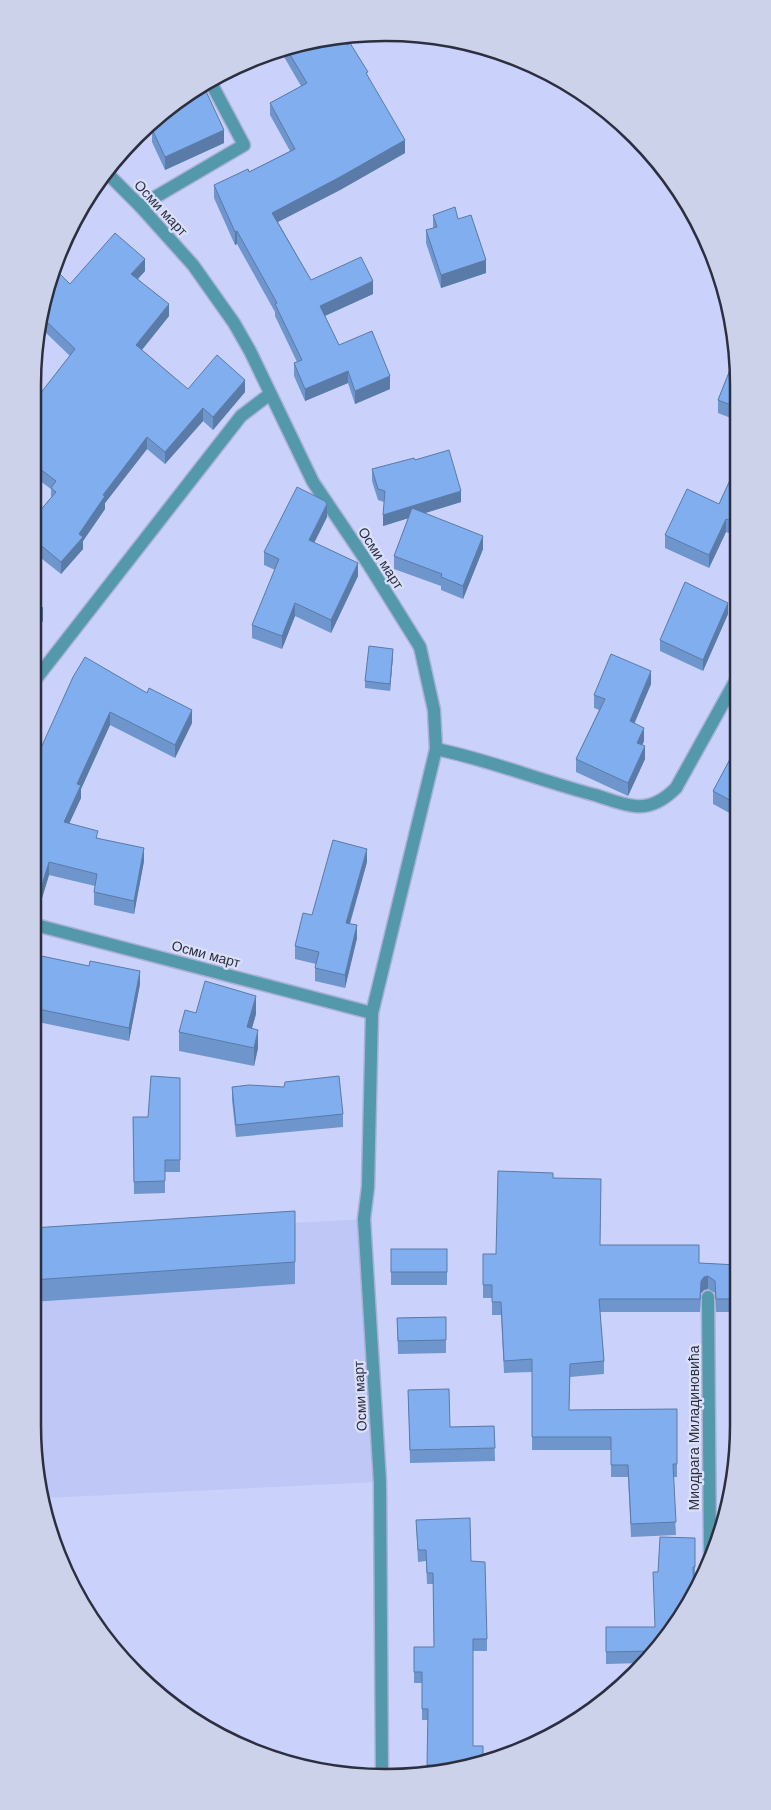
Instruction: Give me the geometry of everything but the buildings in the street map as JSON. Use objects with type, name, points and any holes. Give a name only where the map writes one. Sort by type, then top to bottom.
[{"type":"street","points":[[140,206],[244,145],[213,87]]},
{"type":"street","name":"Осми март","points":[[111,177],[193,265],[234,323],[250,351],[314,482],[420,647],[434,710],[436,749],[372,1013],[368,1187],[364,1219],[380,1482],[382,1769]]},
{"type":"street","points":[[41,672],[241,416],[270,394]]},
{"type":"street","points":[[436,749],[463,755],[560,786],[637,806],[658,802],[668,797],[676,788],[730,691]]},
{"type":"street","name":"Осми март","points":[[41,926],[372,1013]]},
{"type":"street","name":"Миодрага Миладиновића","points":[[708,1297],[710,1538]]},
{"type":"shaded area","points":[[364,1219],[380,1482],[49,1498],[44,1469],[41,1424],[41,1237]]}]
